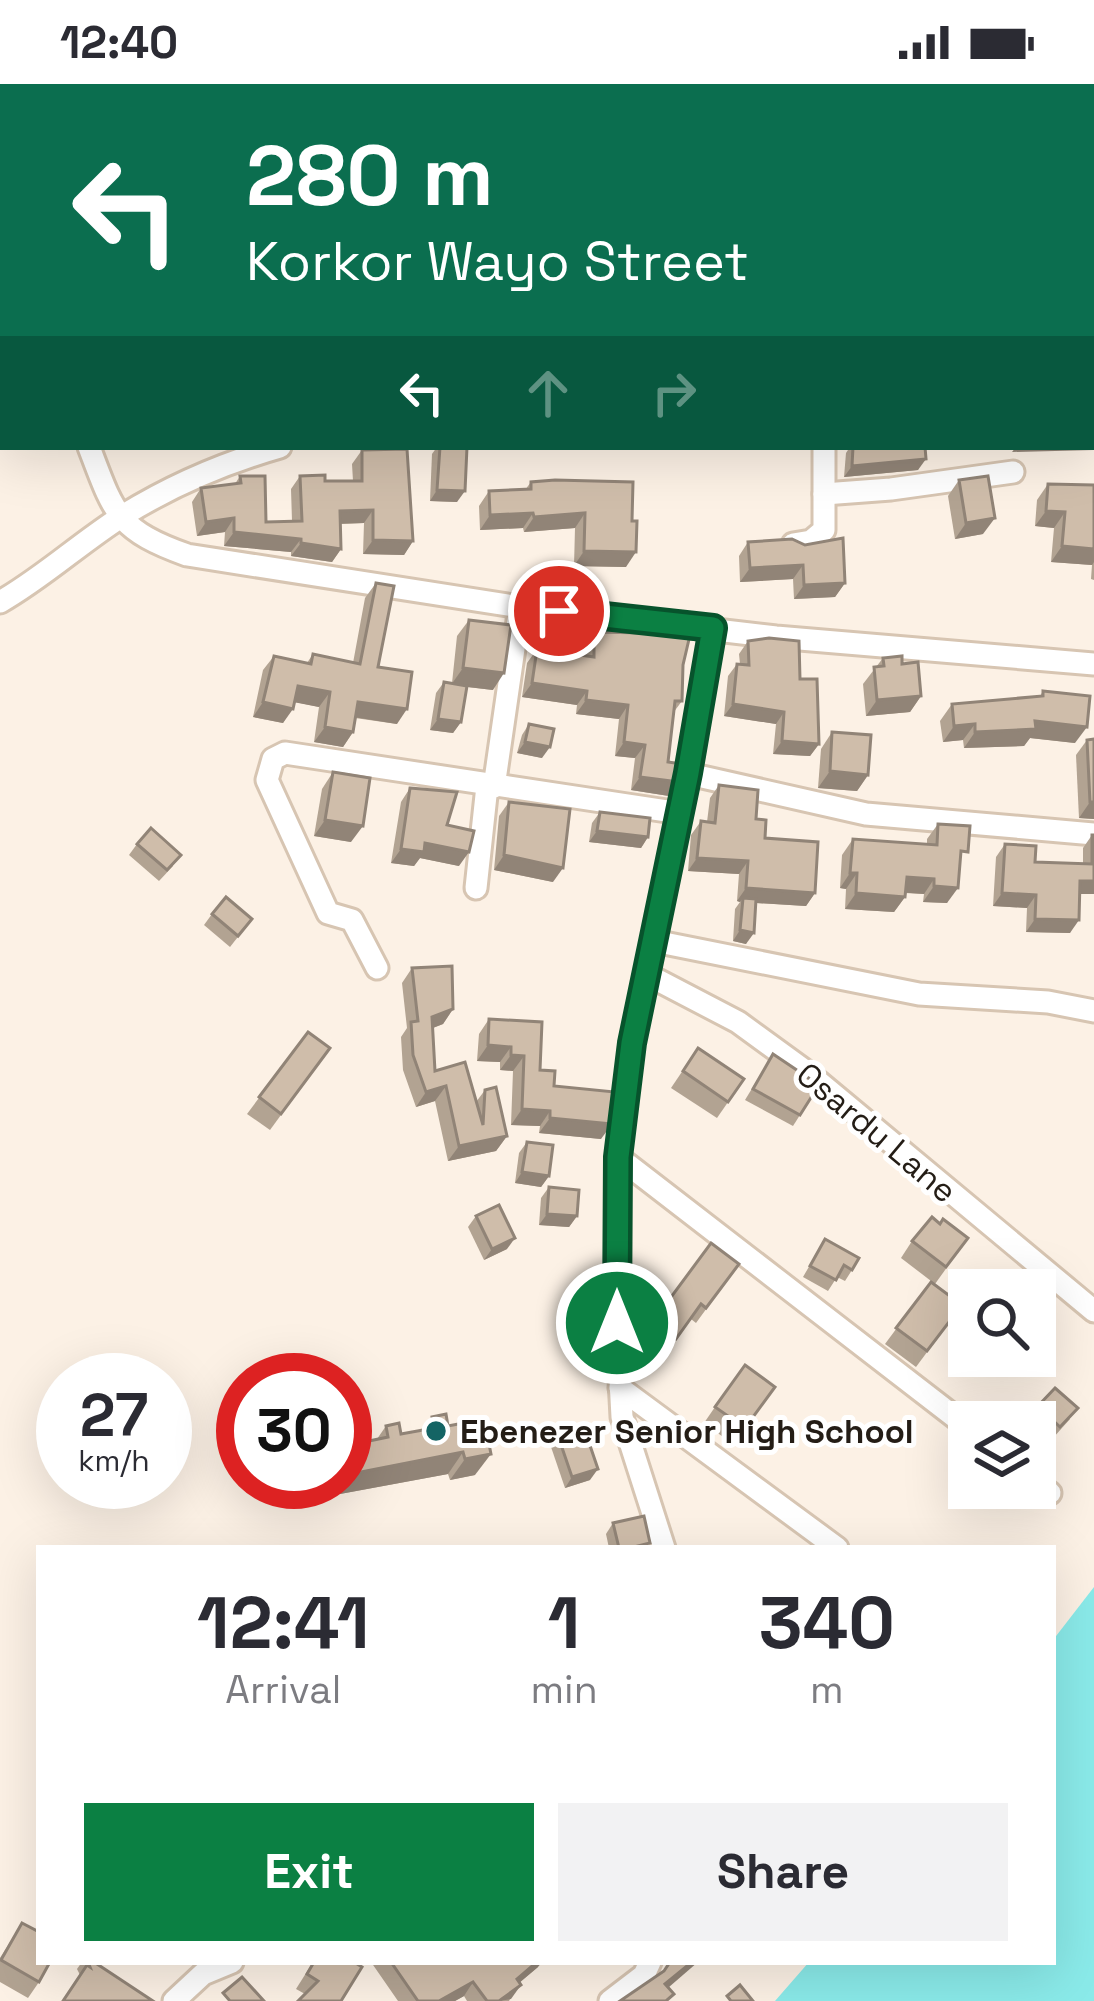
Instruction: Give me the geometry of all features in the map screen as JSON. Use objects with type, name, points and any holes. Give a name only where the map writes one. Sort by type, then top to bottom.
[{"type":"street","points":[[90,450],[120,518],[137,533],[187,555],[520,607],[1094,664]]},
{"type":"street","points":[[0,602],[120,518],[269,450]]},
{"type":"street","points":[[793,544],[811,541],[824,530],[824,450]]},
{"type":"street","points":[[824,494],[1013,472]]},
{"type":"street","points":[[476,888],[520,607]]},
{"type":"street","points":[[663,1545],[631,1452],[620,1388],[618,1157],[632,1043],[713,628]]},
{"type":"street","points":[[377,968],[352,920],[328,913],[267,779],[272,759],[285,753],[680,814]]},
{"type":"street","points":[[688,773],[866,814],[1094,834]]},
{"type":"street","points":[[654,940],[919,994],[1048,1002],[1094,1011]]},
{"type":"street","name":"Osardu Lane","points":[[646,974],[738,1022],[808,1073],[1094,1311]]},
{"type":"street","points":[[618,1157],[948,1412]]},
{"type":"street","points":[[620,1388],[833,1545]]},
{"type":"street","points":[[174,2001],[203,1974],[225,1965]]},
{"type":"street","points":[[610,2001],[644,1975],[649,1965]]},
{"type":"water","points":[[1094,1587],[1094,2001],[775,2001],[806,1965],[1056,1965],[1056,1636]]},
{"type":"building","points":[[362,450],[407,450],[413,541],[373,540],[373,510],[340,511],[341,549],[234,532],[234,518],[206,522],[201,488],[241,483],[240,476],[265,476],[266,522],[302,521],[300,476],[362,481]]},
{"type":"building","points":[[440,450],[467,450],[465,491],[437,490]]},
{"type":"building","points":[[853,450],[925,450],[926,459],[852,466]]},
{"type":"building","points":[[988,476],[995,518],[966,523],[959,480]]},
{"type":"building","points":[[531,482],[633,482],[636,552],[584,551],[585,513],[490,515],[489,491],[531,489]]},
{"type":"building","points":[[1048,484],[1094,485],[1094,549],[1062,546],[1065,512],[1046,511]]},
{"type":"building","points":[[843,538],[845,583],[804,585],[803,565],[750,568],[748,542],[792,539],[805,545]]},
{"type":"building","points":[[376,583],[394,586],[378,667],[412,672],[407,709],[358,702],[353,732],[325,727],[330,692],[298,686],[293,709],[263,702],[274,656],[311,664],[313,654],[360,664]]},
{"type":"building","points":[[469,620],[511,625],[504,673],[463,668]]},
{"type":"building","points":[[643,627],[690,635],[668,762],[682,764],[679,782],[640,777],[645,745],[624,742],[628,705],[586,700],[587,691],[532,683],[537,649],[594,657],[594,632],[643,633]]},
{"type":"building","points":[[748,641],[799,641],[800,679],[817,679],[819,744],[782,741],[784,712],[733,704],[737,664],[749,665]]},
{"type":"building","points":[[902,656],[902,664],[918,662],[921,696],[877,700],[874,667],[884,666],[883,658]]},
{"type":"building","points":[[444,682],[467,686],[461,722],[438,719]]},
{"type":"building","points":[[1043,691],[1090,696],[1087,727],[1035,721],[1036,729],[975,732],[975,724],[954,726],[952,704],[1043,696]]},
{"type":"building","points":[[529,724],[554,729],[550,747],[525,742]]},
{"type":"building","points":[[832,732],[871,735],[868,775],[830,771]]},
{"type":"building","points":[[1094,739],[1094,802],[1090,802],[1087,740]]},
{"type":"building","points":[[333,772],[370,778],[363,826],[325,820]]},
{"type":"building","points":[[719,785],[758,790],[756,819],[766,820],[765,838],[818,842],[815,893],[746,888],[748,861],[697,858],[701,821],[715,823]]},
{"type":"building","points":[[410,788],[457,792],[447,825],[474,831],[469,852],[425,843],[424,852],[401,849]]},
{"type":"building","points":[[509,802],[570,809],[563,868],[504,855]]},
{"type":"building","points":[[600,812],[650,818],[648,837],[597,831]]},
{"type":"building","points":[[938,824],[970,826],[968,852],[961,851],[958,888],[934,886],[934,879],[907,877],[905,897],[856,893],[857,873],[850,873],[853,839],[937,845]]},
{"type":"building","points":[[151,828],[181,855],[167,870],[137,844]]},
{"type":"building","points":[[1092,835],[1094,881],[1080,881],[1079,920],[1035,919],[1036,895],[1002,893],[1005,844],[1036,846],[1035,862],[1092,864]]},
{"type":"building","points":[[226,897],[252,919],[238,936],[212,914]]},
{"type":"building","points":[[743,898],[756,899],[754,933],[740,930]]},
{"type":"building","points":[[452,966],[453,1009],[432,1017],[435,1071],[465,1062],[483,1125],[485,1090],[496,1087],[507,1136],[459,1146],[446,1086],[426,1092],[413,1055],[411,1022],[418,1021],[412,968]]},
{"type":"building","points":[[489,1019],[542,1022],[540,1070],[555,1071],[554,1086],[615,1092],[612,1124],[550,1118],[550,1111],[522,1109],[524,1056],[511,1055],[511,1047],[488,1045]]},
{"type":"building","points":[[308,1032],[330,1048],[281,1114],[259,1097]]},
{"type":"building","points":[[698,1048],[744,1079],[728,1102],[683,1071]]},
{"type":"building","points":[[773,1054],[819,1085],[800,1115],[753,1089]]},
{"type":"building","points":[[527,1142],[553,1145],[549,1176],[522,1172]]},
{"type":"building","points":[[549,1187],[579,1190],[577,1216],[547,1214]]},
{"type":"building","points":[[499,1205],[515,1238],[492,1249],[476,1216]]},
{"type":"building","points":[[932,1217],[940,1224],[943,1219],[968,1238],[946,1267],[912,1241]]},
{"type":"building","points":[[825,1239],[859,1258],[852,1270],[844,1265],[836,1280],[810,1266]]},
{"type":"building","points":[[711,1243],[739,1264],[676,1339],[645,1317],[662,1295],[669,1300]]},
{"type":"building","points":[[931,1282],[948,1295],[948,1323],[927,1351],[896,1328]]},
{"type":"building","points":[[745,1365],[775,1387],[745,1428],[715,1407]]},
{"type":"building","points":[[1055,1388],[1078,1408],[1060,1427],[1056,1401],[1043,1401]]},
{"type":"building","points":[[446,1414],[448,1426],[484,1419],[491,1454],[465,1459],[463,1452],[372,1470],[372,1440],[388,1437],[386,1426],[399,1423],[401,1434],[434,1428],[432,1417]]},
{"type":"building","points":[[583,1425],[598,1469],[572,1477],[557,1433]]},
{"type":"building","points":[[644,1516],[650,1543],[618,1545],[613,1523]]},
{"type":"building","points":[[22,1923],[36,1930],[36,1965],[48,1965],[39,1982],[1,1960]]},
{"type":"building","points":[[99,1965],[153,2001],[63,2001],[90,1967]]},
{"type":"building","points":[[312,1965],[362,1967],[341,2001],[298,2001],[318,1981],[307,1974]]},
{"type":"building","points":[[393,1965],[533,1965],[517,1979],[521,1985],[499,2001],[487,2001],[473,1982],[439,2001],[418,2001]]},
{"type":"building","points":[[668,1965],[688,1965],[665,1984],[674,1994],[666,2001],[620,2001]]},
{"type":"building","points":[[242,1977],[264,2001],[230,2001],[223,1993]]},
{"type":"building","points":[[740,1985],[753,2001],[731,2001],[727,1996]]},
{"type":"place","name":"Ebenezer Senior High School","points":[[436,1431]]},
{"type":"route","points":[[559,611],[713,628],[632,1043],[618,1157],[617,1323]]}]
